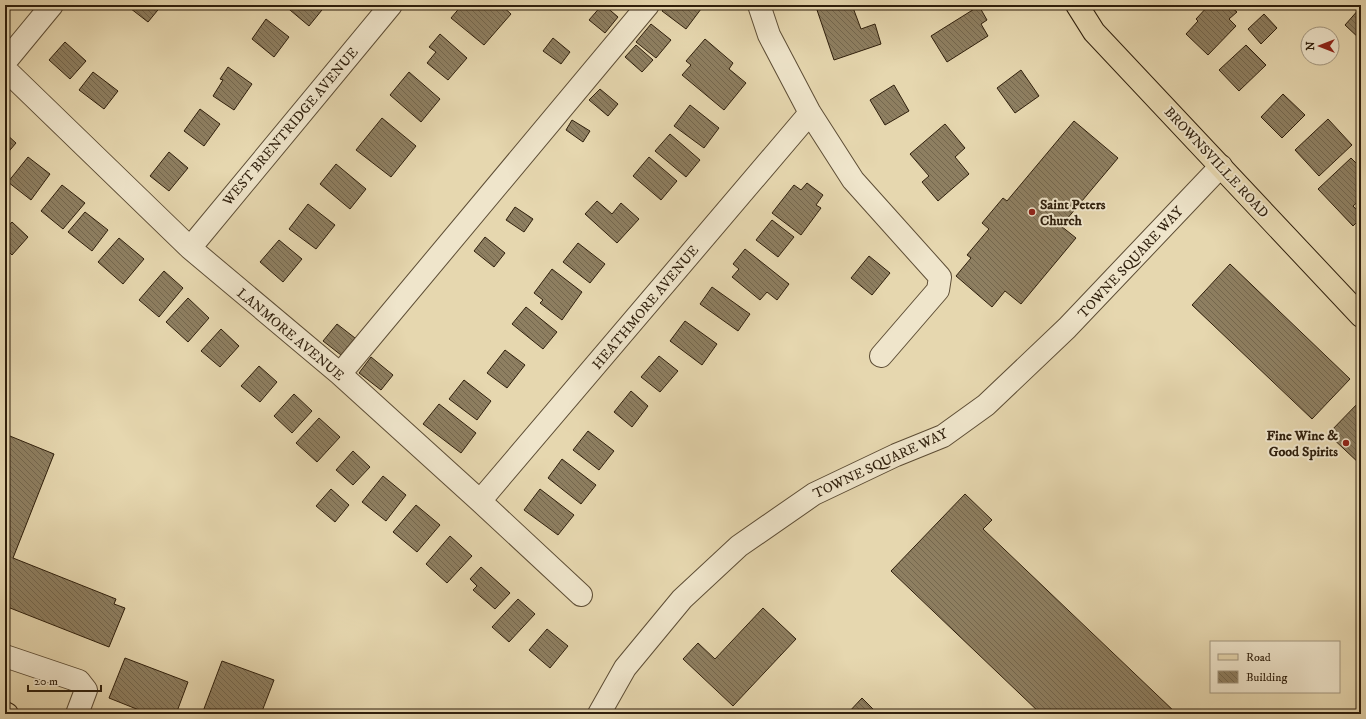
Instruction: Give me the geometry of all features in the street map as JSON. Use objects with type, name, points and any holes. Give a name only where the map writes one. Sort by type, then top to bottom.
[{"type":"main road","name":"BROWNSVILLE ROAD","points":[[1077,5],[1094,32],[1361,316]]},
{"type":"street","points":[[5,62],[52,5]]},
{"type":"street","name":"WEST BRENTRIDGE AVENUE","points":[[190,248],[391,5]]},
{"type":"street","points":[[340,374],[648,5]]},
{"type":"street","points":[[759,5],[769,35],[810,113],[853,180],[940,277],[938,290],[881,356]]},
{"type":"street","name":"LANMORE AVENUE","points":[[5,69],[190,248],[340,374],[581,594]]},
{"type":"street","name":"HEATHMORE AVENUE","points":[[480,501],[810,113]]},
{"type":"street","name":"TOWNE SQUARE WAY","points":[[599,714],[625,668],[682,599],[739,546],[814,494],[896,455],[943,436],[986,405],[1067,328],[1221,166]]},
{"type":"street","points":[[5,656],[79,681],[86,690],[77,714]]},
{"type":"building","points":[[126,5],[162,5],[148,22]]},
{"type":"building","points":[[284,5],[326,5],[309,26]]},
{"type":"building","points":[[462,5],[501,5],[511,14],[484,45],[451,18]]},
{"type":"building","points":[[602,5],[618,17],[605,33],[589,20]]},
{"type":"building","points":[[666,5],[704,5],[686,29],[662,11]]},
{"type":"building","points":[[832,5],[852,5],[861,29],[875,24],[881,44],[834,60],[817,10]]},
{"type":"building","points":[[1209,5],[1229,5],[1237,12],[1229,19],[1236,26],[1208,55],[1186,34],[1198,21],[1196,19]]},
{"type":"building","points":[[979,6],[987,20],[981,24],[988,36],[947,62],[931,36]]},
{"type":"building","points":[[1361,8],[1361,40],[1345,25]]},
{"type":"building","points":[[1264,14],[1277,28],[1261,44],[1248,29]]},
{"type":"building","points":[[266,19],[289,37],[274,57],[252,39]]},
{"type":"building","points":[[651,24],[671,40],[656,58],[636,42]]},
{"type":"building","points":[[440,34],[467,58],[448,80],[427,63],[436,52],[429,47]]},
{"type":"building","points":[[553,38],[570,52],[561,64],[543,51]]},
{"type":"building","points":[[705,39],[733,63],[729,69],[746,83],[724,110],[682,75],[691,65],[686,61]]},
{"type":"building","points":[[65,42],[86,61],[70,79],[49,60]]},
{"type":"building","points":[[636,45],[653,60],[642,72],[625,57]]},
{"type":"building","points":[[1246,45],[1266,65],[1239,91],[1219,70]]},
{"type":"building","points":[[228,67],[252,84],[234,110],[213,96],[223,80],[220,79]]},
{"type":"building","points":[[1021,70],[1039,96],[1015,113],[997,88]]},
{"type":"building","points":[[93,72],[118,91],[104,109],[79,90]]},
{"type":"building","points":[[409,72],[440,99],[421,122],[390,95]]},
{"type":"building","points":[[894,85],[909,111],[885,125],[870,100]]},
{"type":"building","points":[[600,89],[618,104],[608,116],[589,100]]},
{"type":"building","points":[[1283,94],[1305,115],[1282,138],[1261,117]]},
{"type":"building","points":[[690,105],[719,128],[704,148],[674,126]]},
{"type":"building","points":[[200,109],[220,124],[204,146],[184,131]]},
{"type":"building","points":[[382,118],[416,146],[391,177],[356,150]]},
{"type":"building","points":[[1328,119],[1352,145],[1319,176],[1295,150]]},
{"type":"building","points":[[572,120],[590,131],[583,142],[566,130]]},
{"type":"building","name":"Saint Peters Church","points":[[1074,121],[1118,158],[1061,226],[1076,238],[1021,304],[1005,291],[992,307],[956,276],[971,258],[967,255],[989,229],[982,223],[1003,198],[1007,201]]},
{"type":"building","points":[[945,124],[965,148],[955,157],[969,174],[938,201],[922,182],[929,176],[910,154]]},
{"type":"building","points":[[5,133],[16,143],[5,156]]},
{"type":"building","points":[[670,134],[700,160],[686,177],[655,151]]},
{"type":"building","points":[[169,152],[188,168],[169,191],[150,176]]},
{"type":"building","points":[[28,157],[50,174],[31,200],[8,182]]},
{"type":"building","points":[[649,157],[677,181],[661,200],[633,176]]},
{"type":"building","points":[[1351,158],[1361,168],[1361,199],[1353,206],[1361,214],[1361,218],[1353,226],[1318,189]]},
{"type":"building","points":[[336,164],[366,189],[350,209],[320,184]]},
{"type":"building","points":[[807,183],[823,195],[816,205],[821,208],[801,235],[772,213],[794,185],[801,190]]},
{"type":"building","points":[[62,185],[85,203],[63,229],[41,211]]},
{"type":"building","points":[[597,201],[612,214],[621,203],[639,219],[617,243],[585,214]]},
{"type":"building","points":[[308,204],[335,225],[316,249],[289,229]]},
{"type":"building","points":[[515,207],[533,219],[524,232],[506,220]]},
{"type":"building","points":[[85,212],[108,230],[92,251],[68,232]]},
{"type":"building","points":[[772,220],[794,237],[778,257],[756,240]]},
{"type":"building","points":[[12,222],[28,237],[12,255],[5,248],[5,230]]},
{"type":"building","points":[[485,237],[505,253],[494,267],[474,251]]},
{"type":"building","points":[[119,238],[144,259],[123,284],[98,262]]},
{"type":"building","points":[[279,240],[302,259],[283,282],[260,262]]},
{"type":"building","points":[[578,243],[605,264],[590,283],[563,262]]},
{"type":"building","points":[[745,249],[789,284],[777,300],[767,292],[760,300],[732,277],[739,269],[733,264]]},
{"type":"building","points":[[869,256],[890,273],[872,295],[851,278]]},
{"type":"building","points":[[1230,264],[1350,379],[1312,419],[1192,305]]},
{"type":"building","points":[[552,269],[582,292],[562,320],[540,303],[543,300],[534,293]]},
{"type":"building","points":[[164,271],[183,288],[159,317],[139,300]]},
{"type":"building","points":[[712,287],[750,314],[738,331],[700,304]]},
{"type":"building","points":[[188,298],[209,318],[188,342],[166,322]]},
{"type":"building","points":[[526,307],[557,332],[543,349],[512,324]]},
{"type":"building","points":[[685,321],[717,344],[702,365],[670,341]]},
{"type":"building","points":[[337,324],[355,338],[341,355],[323,341]]},
{"type":"building","points":[[221,329],[239,346],[220,367],[201,351]]},
{"type":"building","points":[[505,350],[525,365],[507,388],[487,373]]},
{"type":"building","points":[[659,356],[678,371],[660,392],[641,377]]},
{"type":"building","points":[[371,357],[393,375],[381,390],[359,373]]},
{"type":"building","points":[[259,366],[277,382],[260,402],[241,386]]},
{"type":"building","points":[[464,380],[491,401],[477,420],[449,399]]},
{"type":"building","points":[[631,391],[648,406],[632,427],[614,412]]},
{"type":"building","points":[[294,394],[312,411],[292,433],[274,416]]},
{"type":"building","points":[[1361,400],[1361,465],[1328,434]]},
{"type":"building","points":[[439,404],[476,433],[461,453],[423,424]]},
{"type":"building","points":[[319,418],[340,437],[317,462],[296,443]]},
{"type":"building","points":[[588,431],[614,451],[599,470],[573,450]]},
{"type":"building","points":[[5,434],[54,454],[13,558],[116,599],[114,604],[125,608],[109,647],[5,606]]},
{"type":"building","points":[[353,451],[370,467],[353,485],[336,470]]},
{"type":"building","points":[[562,459],[596,485],[581,504],[548,478]]},
{"type":"building","points":[[383,476],[406,495],[386,521],[362,502]]},
{"type":"building","points":[[331,489],[349,505],[335,522],[316,506]]},
{"type":"building","points":[[540,489],[574,515],[558,535],[524,510]]},
{"type":"building","points":[[965,494],[992,520],[983,529],[1177,714],[1041,714],[891,571]]},
{"type":"building","points":[[416,505],[440,525],[417,552],[393,532]]},
{"type":"building","points":[[450,536],[472,556],[447,583],[426,564]]},
{"type":"building","points":[[481,567],[510,593],[495,609],[473,590],[477,586],[470,579]]},
{"type":"building","points":[[518,599],[535,614],[509,642],[492,627]]},
{"type":"building","points":[[763,608],[796,639],[733,706],[683,659],[698,643],[715,659]]},
{"type":"building","points":[[547,629],[568,646],[550,668],[529,650]]},
{"type":"building","points":[[125,658],[188,682],[176,714],[149,714],[109,698]]},
{"type":"building","points":[[222,661],[274,680],[261,714],[202,714]]},
{"type":"building","points":[[862,698],[878,714],[847,714]]},
{"type":"place","name":"Saint Peters Church","points":[[1032,212]]},
{"type":"place","name":"Fine Wine & Good Spirits","points":[[1346,443]]}]
